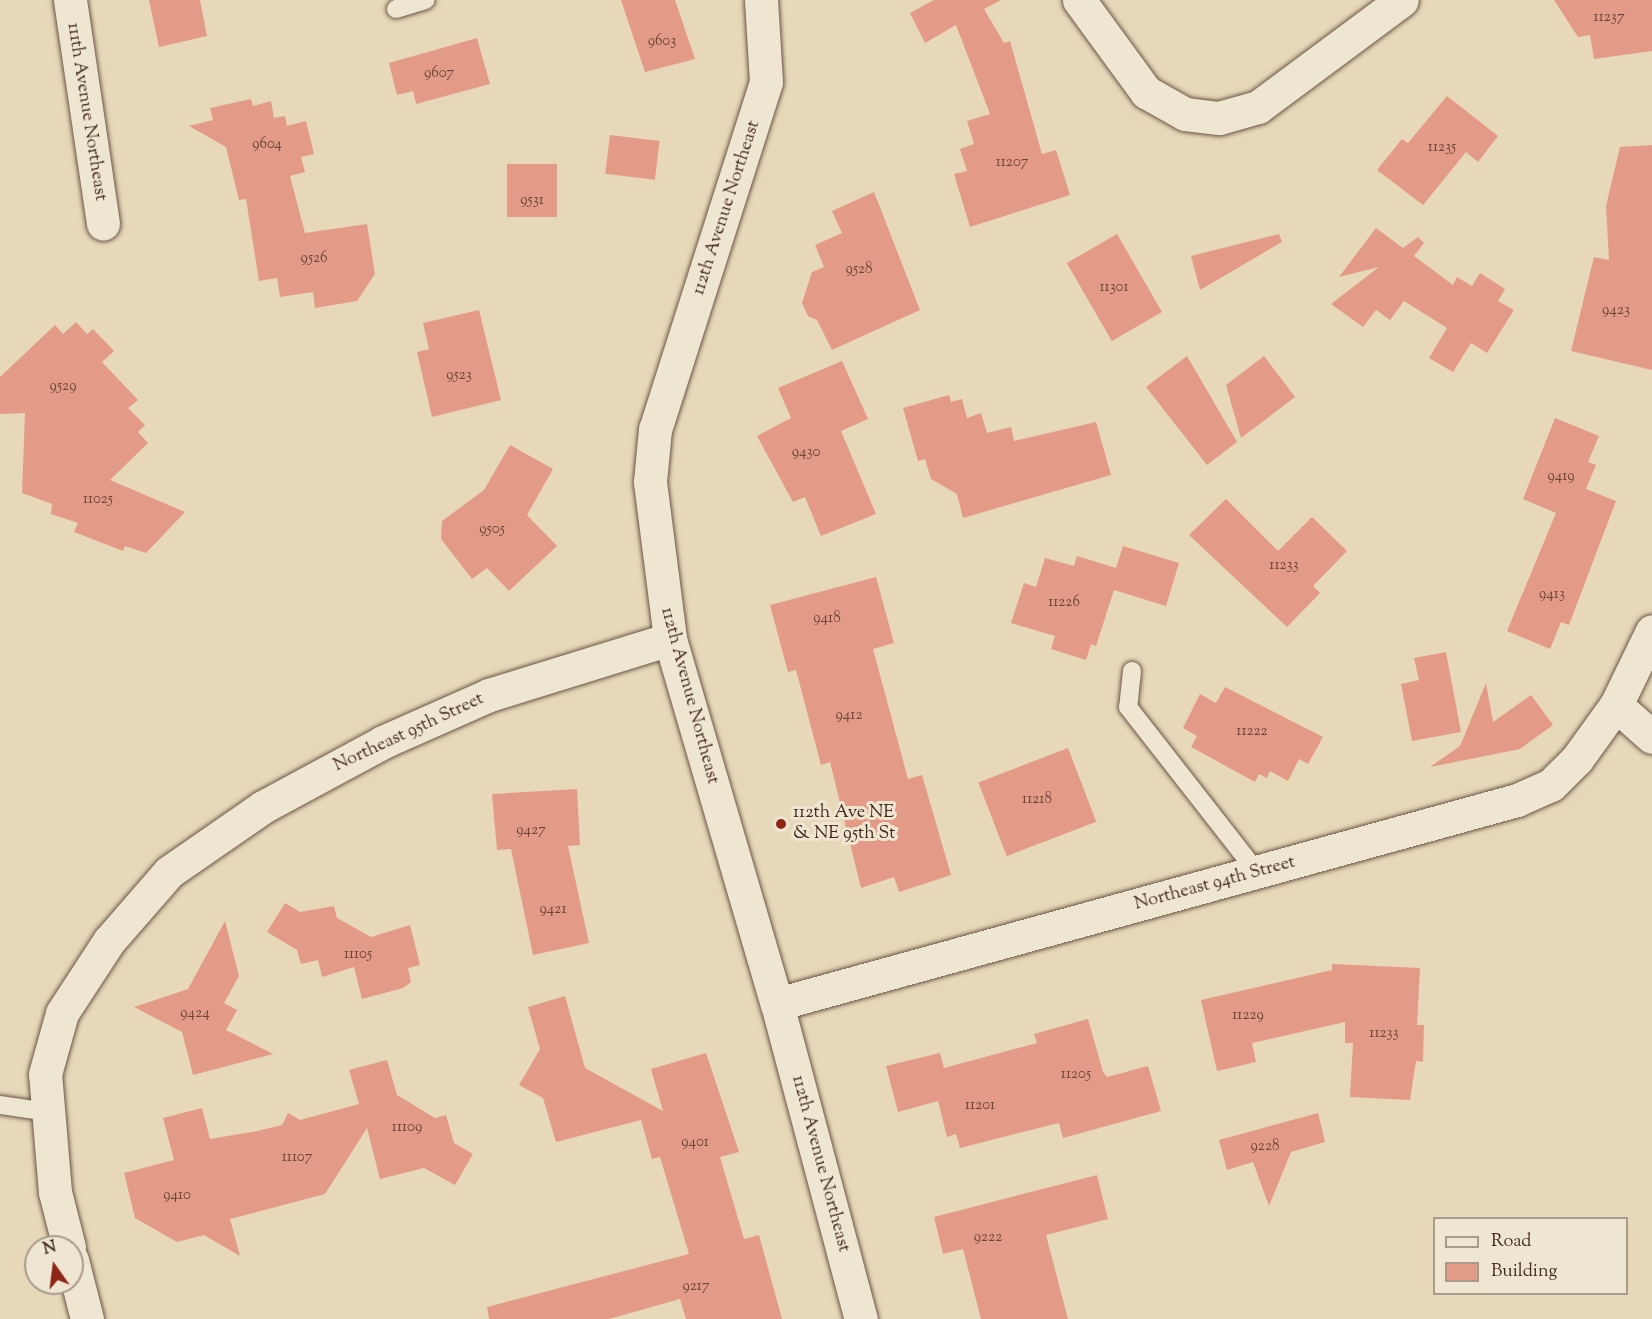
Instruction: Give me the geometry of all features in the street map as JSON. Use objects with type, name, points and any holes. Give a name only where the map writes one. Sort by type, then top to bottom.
[{"type":"street","name":"111th Avenue Northeast","points":[[70,0],[103,224]]},
{"type":"street","name":"112th Avenue Northeast","points":[[761,0],[766,82],[655,429],[650,482],[670,639],[777,1004],[861,1319]]},
{"type":"street","points":[[1079,0],[1146,92],[1185,114],[1219,118],[1258,107],[1402,0]]},
{"type":"street","name":"Northeast 94th Street","points":[[777,1004],[1517,800],[1551,785],[1578,759],[1616,705],[1652,631]]},
{"type":"street","name":"Northeast 95th Street","points":[[66,1235],[55,1192],[45,1074],[62,1013],[109,941],[169,872],[263,807],[383,742],[489,695],[670,639]]},
{"type":"street","points":[[1616,705],[1652,737]]},
{"type":"street","points":[[81,1295],[87,1319]]},
{"type":"lane","points":[[396,9],[426,0]]},
{"type":"lane","points":[[1132,670],[1128,707],[1257,872]]},
{"type":"lane","points":[[0,1105],[48,1112]]},
{"type":"building","points":[[149,0],[200,0],[207,36],[159,47]]},
{"type":"building","points":[[621,0],[675,0],[695,59],[645,72]]},
{"type":"building","points":[[934,0],[1001,0],[984,9],[1004,43],[1010,41],[1042,154],[1056,150],[1070,195],[970,227],[954,174],[967,171],[960,149],[974,144],[967,121],[990,114],[956,25],[925,43],[910,13]]},
{"type":"building","points":[[1554,0],[1652,0],[1652,51],[1594,59],[1590,35],[1578,37]]},
{"type":"building","points":[[477,38],[490,84],[416,104],[413,91],[397,95],[389,63]]},
{"type":"building","points":[[1447,96],[1498,136],[1478,162],[1466,152],[1423,205],[1377,170],[1402,139],[1408,143]]},
{"type":"building","points":[[251,99],[253,106],[271,101],[274,118],[285,116],[287,126],[306,121],[314,154],[301,157],[305,172],[290,176],[305,233],[367,224],[375,274],[357,301],[315,308],[313,292],[280,297],[277,278],[259,281],[246,199],[239,200],[226,147],[189,126],[213,120],[210,108]]},
{"type":"building","points":[[610,135],[660,141],[655,180],[605,174]]},
{"type":"building","points":[[1652,145],[1652,370],[1571,351],[1594,257],[1609,260],[1606,206],[1620,147]]},
{"type":"building","points":[[507,164],[557,164],[557,217],[507,217]]},
{"type":"building","points":[[874,192],[920,310],[832,350],[817,320],[808,316],[802,303],[812,272],[824,267],[815,245],[842,233],[832,211]]},
{"type":"building","points":[[1376,228],[1403,248],[1418,237],[1424,243],[1414,256],[1453,285],[1457,277],[1472,286],[1480,273],[1505,289],[1498,301],[1514,310],[1487,353],[1471,343],[1453,372],[1429,358],[1447,328],[1404,301],[1390,320],[1376,310],[1363,327],[1331,304],[1379,267],[1339,277]]},
{"type":"building","points":[[1117,234],[1162,312],[1112,341],[1067,263]]},
{"type":"building","points":[[1279,234],[1282,242],[1200,290],[1191,256]]},
{"type":"building","points":[[479,310],[501,400],[432,417],[417,352],[429,349],[423,323]]},
{"type":"building","points":[[76,322],[87,334],[93,329],[114,351],[102,362],[138,400],[128,408],[145,425],[138,432],[148,443],[110,480],[185,512],[146,553],[125,546],[123,551],[74,532],[78,523],[51,514],[52,504],[22,493],[25,413],[0,414],[0,377],[55,325],[63,334]]},
{"type":"building","points":[[1187,356],[1237,442],[1207,465],[1146,387]]},
{"type":"building","points":[[1264,356],[1295,397],[1241,438],[1226,385]]},
{"type":"building","points":[[842,361],[868,419],[841,431],[876,514],[821,536],[805,497],[793,502],[757,436],[791,418],[778,388]]},
{"type":"building","points":[[949,395],[951,402],[962,399],[967,418],[981,413],[987,433],[1011,427],[1014,441],[1096,422],[1111,475],[963,518],[957,494],[931,479],[925,459],[918,461],[903,408]]},
{"type":"building","points":[[1555,418],[1599,436],[1588,462],[1596,465],[1586,489],[1616,501],[1569,625],[1561,622],[1550,649],[1507,631],[1556,513],[1523,499]]},
{"type":"building","points":[[510,445],[553,469],[527,515],[557,546],[509,591],[487,568],[472,579],[441,539],[442,521],[484,490]]},
{"type":"building","points":[[1226,499],[1278,551],[1312,517],[1347,551],[1313,586],[1320,593],[1287,627],[1189,535]]},
{"type":"building","points":[[1123,546],[1179,563],[1166,606],[1114,590],[1096,646],[1091,644],[1086,660],[1051,649],[1055,636],[1011,623],[1024,583],[1036,587],[1045,558],[1074,566],[1077,556],[1116,568]]},
{"type":"building","points":[[876,577],[894,643],[873,649],[908,779],[922,775],[951,875],[899,892],[894,877],[861,888],[830,762],[821,765],[796,670],[788,672],[770,605]]},
{"type":"building","points":[[1446,652],[1461,732],[1412,741],[1401,684],[1419,680],[1414,658]]},
{"type":"building","points":[[1486,683],[1493,722],[1531,695],[1553,725],[1520,749],[1430,767],[1460,746]]},
{"type":"building","points":[[1225,687],[1323,737],[1308,764],[1299,759],[1288,781],[1270,771],[1267,778],[1259,774],[1255,782],[1191,747],[1197,736],[1183,728],[1200,694],[1216,703]]},
{"type":"building","points":[[1068,748],[1096,822],[1007,856],[978,782]]},
{"type":"building","points":[[577,789],[580,845],[568,846],[589,943],[533,955],[511,849],[497,850],[492,794]]},
{"type":"building","points":[[285,903],[300,912],[334,906],[337,918],[371,937],[410,925],[420,965],[408,968],[411,982],[403,988],[362,999],[354,967],[322,977],[318,960],[301,964],[297,950],[267,932]]},
{"type":"building","points":[[225,921],[239,976],[224,1003],[237,1010],[226,1030],[273,1054],[193,1075],[182,1032],[134,1007],[188,989]]},
{"type":"building","points":[[1332,964],[1420,968],[1417,1025],[1424,1025],[1423,1062],[1416,1061],[1410,1100],[1350,1097],[1353,1043],[1345,1043],[1345,1022],[1252,1043],[1256,1062],[1217,1071],[1201,1000],[1332,970]]},
{"type":"building","points":[[565,996],[585,1068],[663,1111],[651,1069],[706,1053],[739,1152],[720,1157],[744,1239],[759,1235],[782,1319],[686,1319],[680,1299],[609,1319],[489,1319],[487,1307],[689,1254],[660,1157],[652,1159],[641,1120],[556,1142],[543,1098],[519,1085],[540,1049],[528,1007]]},
{"type":"building","points":[[1088,1019],[1103,1072],[1107,1077],[1148,1066],[1161,1111],[1063,1138],[1059,1123],[960,1148],[956,1134],[947,1137],[938,1101],[898,1112],[886,1066],[940,1053],[944,1068],[1037,1043],[1034,1034]]},
{"type":"building","points":[[387,1060],[397,1095],[435,1118],[446,1115],[454,1143],[473,1154],[455,1185],[424,1168],[380,1179],[367,1128],[325,1194],[230,1219],[240,1256],[204,1235],[177,1242],[135,1218],[124,1173],[174,1160],[163,1118],[202,1108],[210,1139],[282,1125],[288,1113],[300,1120],[359,1104],[349,1070]]},
{"type":"building","points":[[1318,1113],[1325,1142],[1291,1152],[1269,1206],[1253,1162],[1227,1170],[1219,1140]]},
{"type":"building","points":[[1097,1175],[1108,1219],[1046,1235],[1068,1319],[981,1319],[963,1249],[943,1254],[934,1217]]},
{"type":"place","name":"112th Ave NE & NE 95th St","points":[[781,824]]}]
